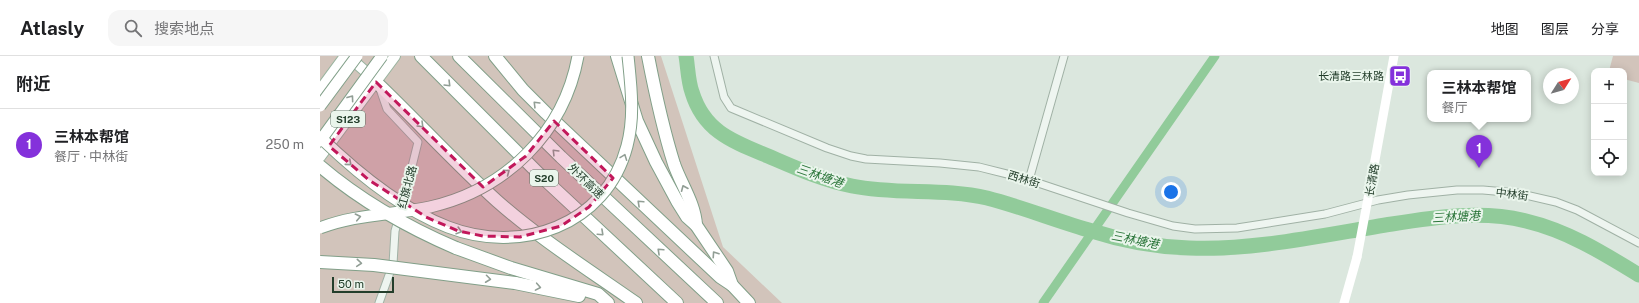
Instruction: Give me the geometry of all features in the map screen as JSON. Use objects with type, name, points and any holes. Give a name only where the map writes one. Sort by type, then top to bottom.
[{"type":"highway","points":[[320,106],[357,56]]},
{"type":"highway","points":[[320,141],[382,56]]},
{"type":"highway","name":"S20","points":[[421,56],[542,177],[673,300]]},
{"type":"highway","name":"外环高速","points":[[459,56],[561,157],[717,303]]},
{"type":"highway","points":[[495,56],[523,90],[587,153],[720,277],[732,285],[749,303]]},
{"type":"highway","points":[[320,228],[365,216],[445,203],[475,191],[502,176],[531,150],[554,120],[567,94],[578,56]]},
{"type":"highway","points":[[617,56],[646,142],[677,201],[687,217],[696,225],[727,272],[732,285]]},
{"type":"highway","points":[[320,137],[369,180],[406,206],[436,223],[470,234],[496,238],[520,238],[541,233],[571,220],[589,207],[605,190],[618,170],[627,147],[632,123],[632,98],[628,56]]},
{"type":"highway","points":[[648,56],[670,149],[681,182],[695,214],[696,225]]},
{"type":"highway","points":[[376,82],[476,181],[513,214],[559,249],[636,303]]},
{"type":"highway","points":[[320,166],[348,188],[411,228],[484,259],[598,294],[608,303]]},
{"type":"highway","points":[[320,262],[374,265],[515,283],[561,291],[601,303]]},
{"type":"main road","points":[[320,90],[346,56],[376,82]]},
{"type":"main road","name":"S123","points":[[320,157],[395,56]]},
{"type":"main road","name":"长清路","points":[[1344,303],[1372,197],[1394,56]]},
{"type":"street","name":"西林街","points":[[714,56],[724,97],[731,108],[827,148],[866,159],[940,163],[979,167],[1029,180],[1128,213],[1173,226],[1219,229],[1252,226],[1325,214],[1372,197]]},
{"type":"street","points":[[1029,180],[1064,56]]},
{"type":"street","name":"红旗北路","points":[[376,82],[388,109],[418,142],[395,231],[393,264],[379,303]]},
{"type":"street","name":"中林街","points":[[1372,197],[1457,190],[1517,193],[1556,202],[1577,210],[1639,243]]},
{"type":"highlighted area","points":[[376,82],[483,187],[526,156],[554,121],[613,178],[589,207],[561,226],[520,237],[483,236],[458,231],[426,217],[369,180],[329,146]]},
{"type":"shaded area","points":[[320,56],[661,56],[723,247],[782,303],[320,303]]},
{"type":"shaded area","points":[[1613,56],[1639,56],[1639,83],[1627,80],[1627,68],[1610,68]]},
{"type":"waterway","name":"三林塘港","points":[[686,56],[689,79],[697,106],[712,126],[722,134],[743,146],[809,173],[852,186],[869,189],[954,193],[987,198],[1116,238],[1152,245],[1189,248],[1239,247],[1291,241],[1409,221],[1442,217],[1476,215],[1493,216],[1541,225],[1571,237],[1639,275]]},
{"type":"waterway","points":[[1043,303],[1215,56]]},
{"type":"place","name":"长清路三林路","points":[[1400,76]]},
{"type":"place","name":"三林本帮馆","points":[[1479,168]]}]
